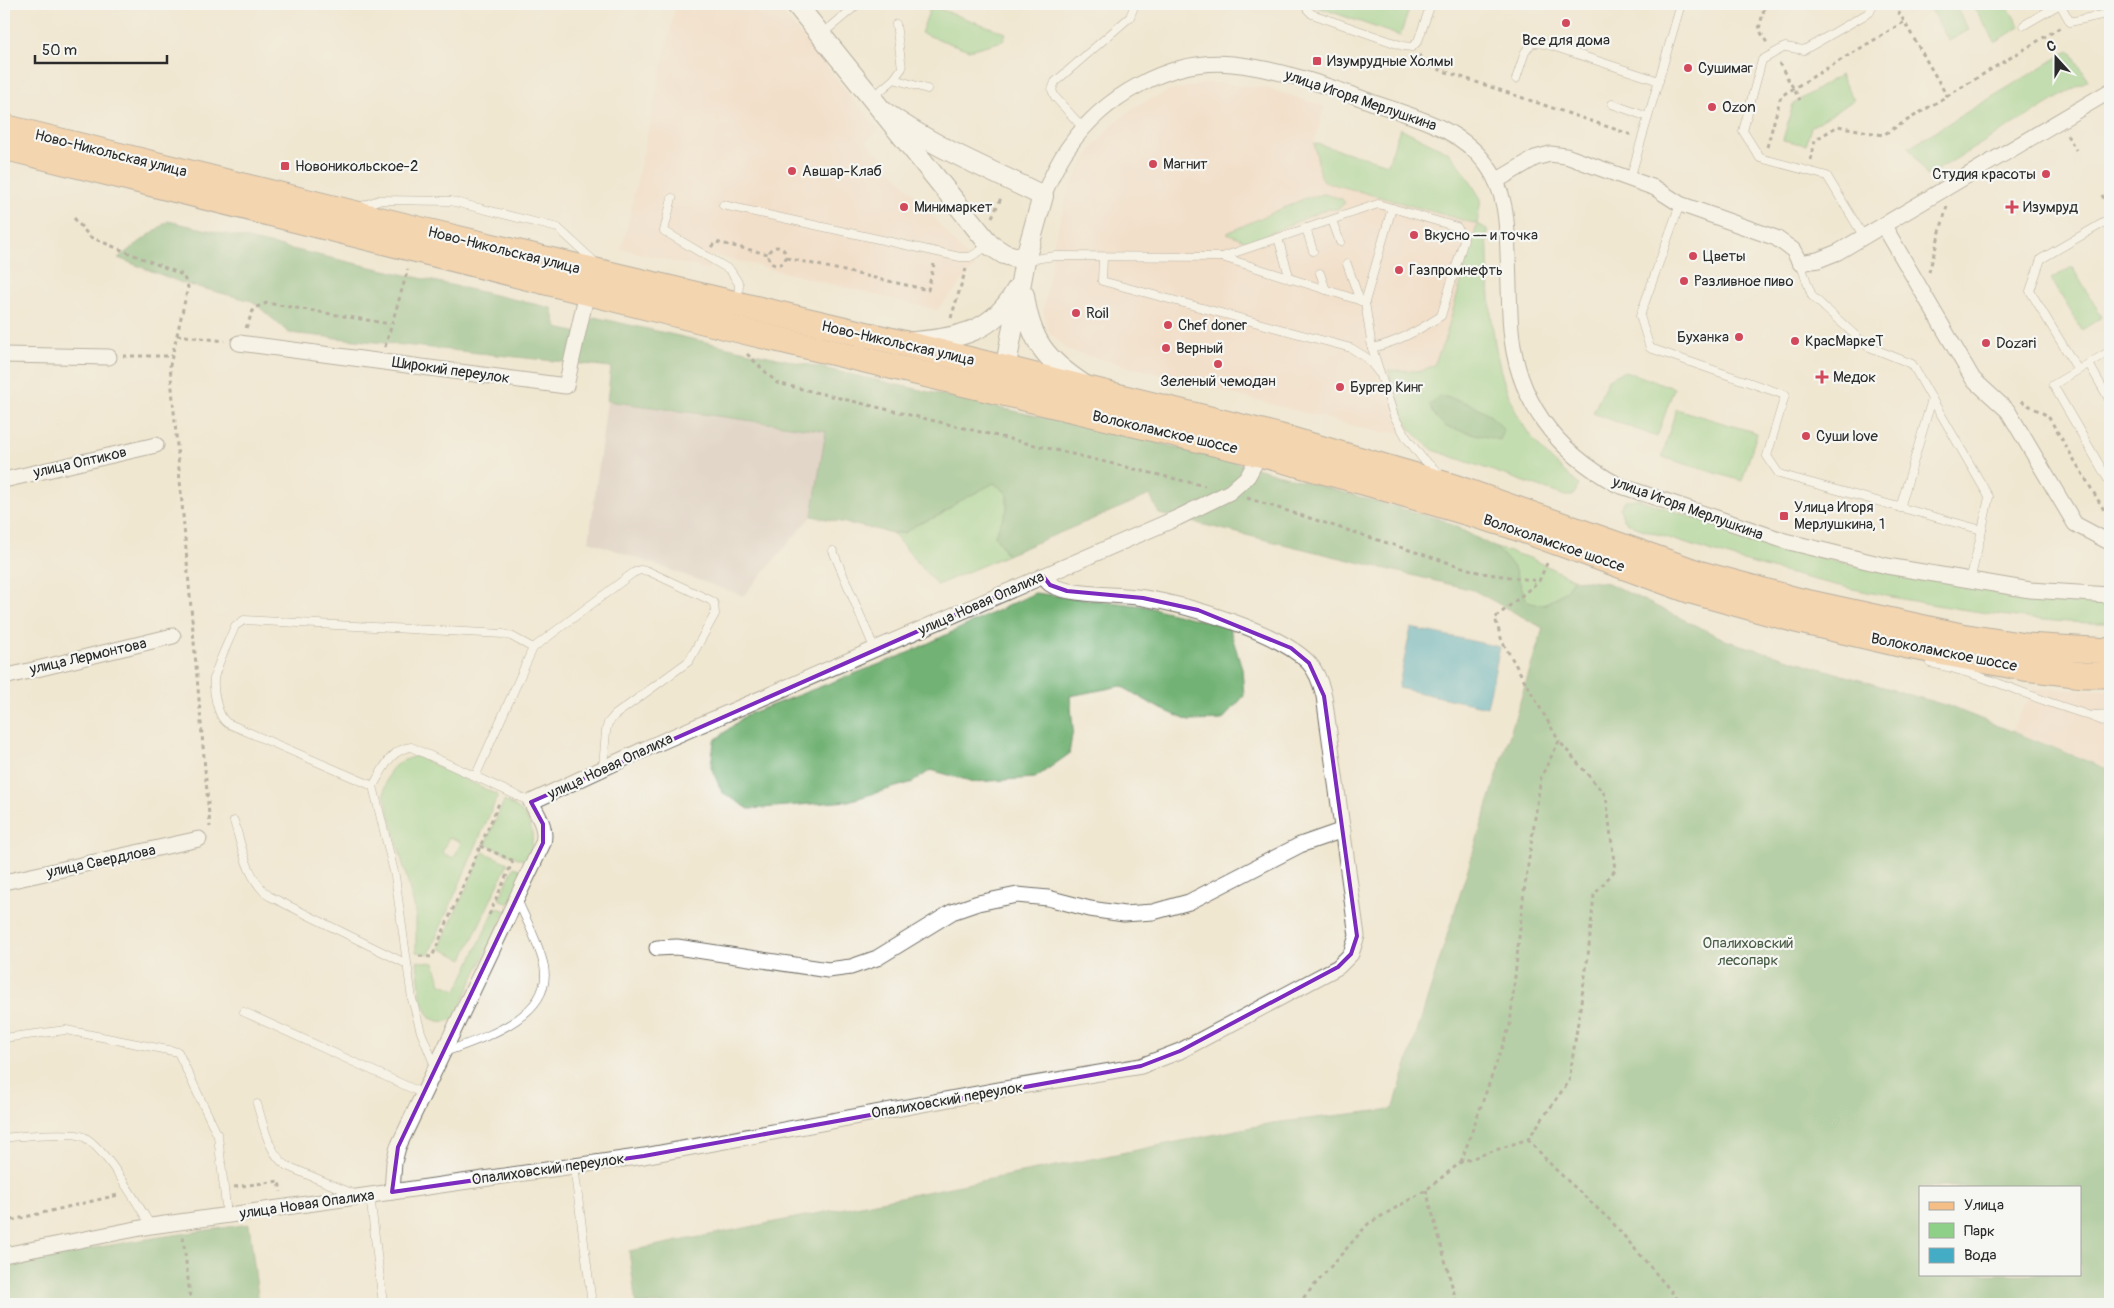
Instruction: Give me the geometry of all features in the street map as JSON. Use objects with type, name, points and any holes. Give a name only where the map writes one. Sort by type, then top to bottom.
[{"type":"main road","name":"Ново-Никольская улица","points":[[4,127],[347,212],[1006,368]]},
{"type":"main road","name":"Ново-Никольская улица","points":[[4,147],[1001,393]]},
{"type":"main road","name":"Волоколамское шоссе","points":[[1006,368],[1278,436],[1454,488],[1698,573],[1801,601],[1961,636],[2026,646],[2110,651]]},
{"type":"main road","name":"Волоколамское шоссе","points":[[1001,393],[1260,454],[1370,484],[1509,525],[1691,591],[1796,620],[2024,668],[2083,675],[2110,675]]},
{"type":"street","points":[[796,4],[990,245],[1004,254],[1025,260]]},
{"type":"street","name":"улица Игоря Мерлушкина","points":[[1001,393],[1025,260],[1043,196],[1066,149],[1083,128],[1129,90],[1168,71],[1201,65],[1230,64],[1273,71],[1352,95],[1448,130],[1472,149],[1486,164],[1496,181],[1504,204],[1507,225],[1511,331],[1520,376],[1529,398],[1541,419],[1576,458],[1595,472],[1618,485],[1785,542],[1886,566],[1970,581],[2030,590],[2110,595]]},
{"type":"street","points":[[1496,181],[1536,158],[1550,154],[1566,156],[1655,188],[1680,204],[1776,238],[1793,250],[1800,264],[1818,260],[1838,252],[1864,238],[2110,91]]},
{"type":"street","points":[[878,105],[912,132],[939,147],[1043,196]]},
{"type":"street","points":[[1884,226],[1972,379],[2008,411],[2075,524],[2110,541]]},
{"type":"street","points":[[902,344],[948,339],[968,333],[987,324],[1002,312],[1022,280]]},
{"type":"street","points":[[1022,280],[1030,326],[1037,342],[1048,358],[1090,389]]},
{"type":"street","name":"Широкий переулок","points":[[239,343],[566,386],[587,292]]},
{"type":"street","points":[[4,355],[109,356]]},
{"type":"street","name":"улица Оптиков","points":[[4,480],[156,445]]},
{"type":"street","name":"улица Новая Опалиха","points":[[4,1255],[151,1226],[392,1192],[395,1154],[531,869],[545,834],[543,824],[531,802],[602,767],[1177,518],[1230,492],[1248,476],[1260,454]]},
{"type":"street","name":"Опалиховский переулок","points":[[392,1192],[644,1156],[998,1090],[1141,1066],[1167,1057],[1338,967],[1351,954],[1357,936],[1324,696],[1320,680],[1309,663],[1291,648],[1198,610],[1143,598],[1067,591],[1050,584],[1043,576]]},
{"type":"street","name":"улица Лермонтова","points":[[4,676],[173,636]]},
{"type":"street","points":[[657,948],[677,947],[828,970],[851,967],[877,958],[952,912],[978,903],[1017,895],[1048,898],[1090,909],[1124,914],[1153,912],[1189,902],[1300,845],[1342,830]]},
{"type":"street","name":"улица Свердлова","points":[[4,882],[199,840]]},
{"type":"lane","points":[[820,35],[858,4]]},
{"type":"lane","points":[[1083,128],[1055,97],[1052,90],[1055,82],[1130,17],[1135,4]]},
{"type":"lane","points":[[1306,4],[1312,14],[1403,46],[1412,47],[1418,41],[1431,4]]},
{"type":"lane","points":[[1630,179],[1682,4]]},
{"type":"lane","points":[[1864,238],[1827,176],[1760,158],[1743,131],[1762,60],[1785,47],[1804,50],[1870,12],[1873,4]]},
{"type":"lane","points":[[2024,25],[2060,4],[2070,22],[2110,13]]},
{"type":"lane","points":[[878,105],[902,68],[896,24]]},
{"type":"lane","points":[[1516,79],[1524,52],[1532,43],[1546,44],[1659,81]]},
{"type":"lane","points":[[894,79],[927,89]]},
{"type":"lane","points":[[1612,104],[1648,117]]},
{"type":"lane","points":[[672,198],[664,231],[730,270],[736,277],[740,294],[737,304]]},
{"type":"lane","points":[[347,212],[379,200],[450,201],[558,228],[609,275]]},
{"type":"lane","points":[[1222,257],[1378,204],[1457,227],[1464,240],[1441,316],[1416,332],[1388,344],[1372,348]]},
{"type":"lane","points":[[1680,204],[1640,316],[1650,348],[1785,395],[1766,456],[1779,474],[1982,530]]},
{"type":"lane","points":[[723,205],[937,252],[970,257],[990,245]]},
{"type":"lane","points":[[1363,302],[1392,208]]},
{"type":"lane","points":[[2078,370],[2030,291],[2041,260],[2110,219]]},
{"type":"lane","points":[[1332,220],[1340,242]]},
{"type":"lane","points":[[1306,228],[1313,251]]},
{"type":"lane","points":[[1278,238],[1290,279]]},
{"type":"lane","points":[[1025,260],[1054,256],[1222,257],[1363,302]]},
{"type":"lane","points":[[1103,257],[1102,281],[1351,348],[1367,358],[1379,373]]},
{"type":"lane","points":[[1347,264],[1363,302],[1372,348],[1394,416],[1406,437],[1422,458],[1454,488]]},
{"type":"lane","points":[[1800,264],[1812,296],[1866,346],[1912,364],[1989,497],[1970,581]]},
{"type":"lane","points":[[1320,273],[1326,290]]},
{"type":"lane","points":[[2110,351],[2053,385],[2110,483]]},
{"type":"lane","points":[[2089,364],[2110,400]]},
{"type":"lane","points":[[1900,508],[1932,399]]},
{"type":"lane","points":[[833,551],[875,650]]},
{"type":"lane","points":[[476,777],[533,648],[633,573],[640,570],[648,571],[710,600],[714,604],[715,614],[689,662],[615,715],[608,723],[602,767]]},
{"type":"lane","points":[[373,786],[221,719],[214,678],[235,626],[239,622],[244,620],[503,634],[511,636],[533,648]]},
{"type":"lane","points":[[1876,638],[1907,655]]},
{"type":"lane","points":[[1923,661],[1965,670],[2048,702],[2092,715],[2110,724]]},
{"type":"lane","points":[[2092,715],[2110,714]]},
{"type":"lane","points":[[436,1068],[412,999],[395,876],[373,786],[394,752],[402,748],[411,747],[531,802]]},
{"type":"lane","points":[[234,821],[252,877],[259,888],[269,896],[406,960]]},
{"type":"lane","points":[[443,1053],[491,1035],[518,1020],[533,1006],[542,987],[544,969],[539,950],[516,899]]},
{"type":"lane","points":[[244,1012],[424,1094]]},
{"type":"lane","points":[[4,1038],[66,1030],[178,1052],[218,1136],[227,1215]]},
{"type":"lane","points":[[258,1104],[272,1151],[278,1160],[287,1166],[365,1196],[382,1304]]},
{"type":"lane","points":[[4,1138],[23,1135],[82,1136],[97,1147],[130,1192],[151,1226]]},
{"type":"lane","points":[[574,1166],[592,1304]]},
{"type":"path","points":[[1894,4],[1947,96]]},
{"type":"path","points":[[1764,159],[1781,96],[1904,22]]},
{"type":"path","points":[[1808,170],[1816,140],[1838,126],[1883,135],[2070,22]]},
{"type":"path","points":[[1412,47],[1430,66],[1642,138]]},
{"type":"path","points":[[2066,134],[2076,150]]},
{"type":"path","points":[[989,222],[1005,191]]},
{"type":"path","points":[[2102,195],[2110,209]]},
{"type":"path","points":[[1928,276],[1948,204]]},
{"type":"path","points":[[74,218],[90,237],[183,276],[188,287],[170,365],[210,828],[199,840]]},
{"type":"path","points":[[704,255],[716,242],[768,254]]},
{"type":"path","points":[[780,247],[785,251],[787,258],[782,264],[775,265],[769,261],[768,254],[772,248],[780,247]]},
{"type":"path","points":[[787,258],[928,290],[937,252]]},
{"type":"path","points":[[950,324],[970,257]]},
{"type":"path","points":[[382,361],[390,324],[410,261]]},
{"type":"path","points":[[177,335],[239,343],[254,308],[267,303],[390,324]]},
{"type":"path","points":[[742,350],[777,383],[1230,492],[1481,573],[1539,581]]},
{"type":"path","points":[[109,356],[172,356]]},
{"type":"path","points":[[2017,398],[2048,416],[2110,520]]},
{"type":"path","points":[[1298,1304],[1368,1224],[1426,1190],[1461,1162],[1528,1138],[1569,1081],[1588,956],[1594,895],[1615,870],[1606,796],[1559,741],[1502,641],[1496,618],[1539,581],[1548,560],[1561,545]]},
{"type":"path","points":[[1461,1162],[1510,1025],[1523,899],[1542,777],[1559,741]]},
{"type":"path","points":[[406,960],[432,957],[505,790]]},
{"type":"path","points":[[480,846],[531,869]]},
{"type":"path","points":[[487,918],[513,861]]},
{"type":"path","points":[[1528,1138],[1553,1167],[1612,1222],[1682,1304]]},
{"type":"path","points":[[244,1186],[279,1182],[284,1207]]},
{"type":"path","points":[[1426,1190],[1457,1304]]},
{"type":"path","points":[[4,1222],[130,1192]]},
{"type":"path","points":[[182,1222],[191,1304]]},
{"type":"highlighted area","points":[[1043,576],[1050,585],[1067,591],[1143,598],[1198,610],[1291,648],[1309,663],[1324,696],[1357,936],[1351,954],[1338,967],[1180,1051],[1141,1066],[644,1156],[392,1192],[398,1147],[543,843],[543,824],[531,802]]},
{"type":"shaded area","points":[[676,4],[775,4],[879,130],[866,141],[975,267],[937,310],[714,255],[709,270],[622,249]]},
{"type":"shaded area","points":[[1210,82],[1265,88],[1325,106],[1314,143],[1323,181],[1477,224],[1445,339],[1434,365],[1421,371],[1388,371],[1403,416],[1411,430],[1382,433],[1069,351],[1049,332],[1043,310],[1055,238],[1070,188],[1090,151],[1113,124],[1138,105],[1170,91]]},
{"type":"shaded area","points":[[607,401],[826,431],[812,516],[743,596],[589,541]]},
{"type":"shaded area","points":[[2034,689],[2110,690],[2110,768],[2012,730]]},
{"type":"green space","points":[[1316,4],[1411,4],[1400,36],[1315,6]]},
{"type":"green space","points":[[1927,4],[1954,4],[1969,30],[1949,41]]},
{"type":"green space","points":[[1972,4],[2006,4],[2020,27],[1995,42]]},
{"type":"green space","points":[[931,6],[1006,33],[1003,41],[969,50],[921,33]]},
{"type":"green space","points":[[2070,50],[2088,80],[1927,176],[1909,147]]},
{"type":"green space","points":[[1840,75],[1854,100],[1811,127],[1806,145],[1783,140],[1793,104]]},
{"type":"green space","points":[[1400,128],[1448,152],[1462,168],[1481,199],[1477,224],[1322,181],[1314,143],[1388,164]]},
{"type":"green space","points":[[1324,194],[1342,199],[1345,203],[1338,209],[1327,209],[1249,242],[1227,233],[1308,197]]},
{"type":"green space","name":"Опалиховский лесопарк","points":[[168,221],[552,308],[557,328],[579,333],[594,317],[1198,452],[1443,520],[1496,548],[1513,566],[1527,601],[1544,605],[1566,591],[1573,579],[1608,583],[1728,641],[1948,706],[2110,770],[2110,1304],[636,1304],[629,1251],[1272,1123],[1393,1109],[1543,628],[1473,590],[1159,514],[1150,495],[1007,555],[995,535],[1007,510],[1007,493],[994,483],[958,502],[940,515],[916,525],[904,533],[892,533],[812,516],[826,431],[607,401],[611,367],[289,333],[252,301],[182,283],[118,258]]},
{"type":"green space","points":[[1477,224],[1487,229],[1493,329],[1503,377],[1511,400],[1522,423],[1534,440],[1579,485],[1573,496],[1565,496],[1433,450],[1411,430],[1403,416],[1388,370],[1421,371],[1434,365],[1445,339]]},
{"type":"green space","points":[[2072,267],[2102,317],[2082,330],[2051,279]]},
{"type":"green space","points":[[1625,371],[1674,388],[1657,437],[1593,413],[1608,379]]},
{"type":"green space","points":[[1441,396],[1469,403],[1492,417],[1504,431],[1500,440],[1446,427],[1436,417],[1429,405]]},
{"type":"green space","points":[[1676,409],[1757,433],[1742,481],[1662,457]]},
{"type":"green space","points":[[994,483],[1007,493],[1007,510],[995,535],[1007,555],[937,585],[892,533],[904,533],[916,525],[940,515],[958,502]]},
{"type":"green space","points":[[1638,499],[1800,553],[1890,573],[2110,601],[2110,623],[2056,621],[1967,610],[1882,595],[1798,576],[1715,553],[1633,526],[1623,519],[1620,508],[1625,500]]},
{"type":"green space","points":[[1496,548],[1530,558],[1573,579],[1566,591],[1543,605],[1527,601],[1513,566]]},
{"type":"green space","points":[[1035,593],[1144,606],[1229,627],[1242,668],[1244,696],[1222,720],[1189,721],[1157,707],[1121,686],[1070,696],[1073,729],[1069,754],[1035,778],[974,782],[931,770],[913,782],[848,801],[749,809],[722,792],[711,767],[714,741],[746,715],[901,656]]},
{"type":"green space","points":[[416,756],[498,795],[429,954],[416,952],[416,913],[384,794],[387,779],[392,769],[401,762]],"holes":[[[449,837],[461,842],[454,858],[442,853]]]},
{"type":"green space","points":[[504,801],[514,806],[527,818],[532,834],[532,843],[527,862],[485,844]]},
{"type":"green space","points":[[483,852],[508,863],[463,959],[439,948]]},
{"type":"green space","points":[[514,867],[524,871],[509,904],[499,899]]},
{"type":"green space","points":[[496,907],[506,911],[454,1019],[442,1021],[430,1018],[421,998],[417,961],[434,963],[441,984],[457,990]]},
{"type":"green space","points":[[249,1224],[259,1304],[4,1304],[4,1263]]},
{"type":"water","points":[[1411,628],[1500,647],[1487,707],[1398,688]]},
{"type":"place","name":"Все для дома","points":[[1566,23]]},
{"type":"place","name":"Изумрудные Холмы","points":[[1317,61]]},
{"type":"place","name":"Сушимаг","points":[[1688,68]]},
{"type":"place","name":"Ozon","points":[[1712,107]]},
{"type":"place","name":"Магнит","points":[[1153,164]]},
{"type":"place","name":"Новоникольское-2","points":[[285,166]]},
{"type":"place","name":"Авшар-Клаб","points":[[792,171]]},
{"type":"place","name":"Студия красоты","points":[[2046,174]]},
{"type":"place","name":"Минимаркет","points":[[904,207]]},
{"type":"place","name":"Изумруд","points":[[2012,207]]},
{"type":"place","name":"Вкусно — и точка","points":[[1414,235]]},
{"type":"place","name":"Цветы","points":[[1693,256]]},
{"type":"place","name":"Газпромнефть","points":[[1399,270]]},
{"type":"place","name":"Разливное пиво","points":[[1684,281]]},
{"type":"place","name":"Roil","points":[[1076,313]]},
{"type":"place","name":"Chef doner","points":[[1168,325]]},
{"type":"place","name":"Буханка","points":[[1739,337]]},
{"type":"place","name":"КрасМаркеТ","points":[[1795,341]]},
{"type":"place","name":"Dozari","points":[[1986,343]]},
{"type":"place","name":"Верный","points":[[1166,348]]},
{"type":"place","name":"Зеленый чемодан","points":[[1218,364]]},
{"type":"place","name":"Медок","points":[[1822,377]]},
{"type":"place","name":"Бургер Кинг","points":[[1340,387]]},
{"type":"place","name":"Суши love","points":[[1806,436]]},
{"type":"place","name":"Улица Игоря Мерлушкина, 1","points":[[1784,516]]}]
